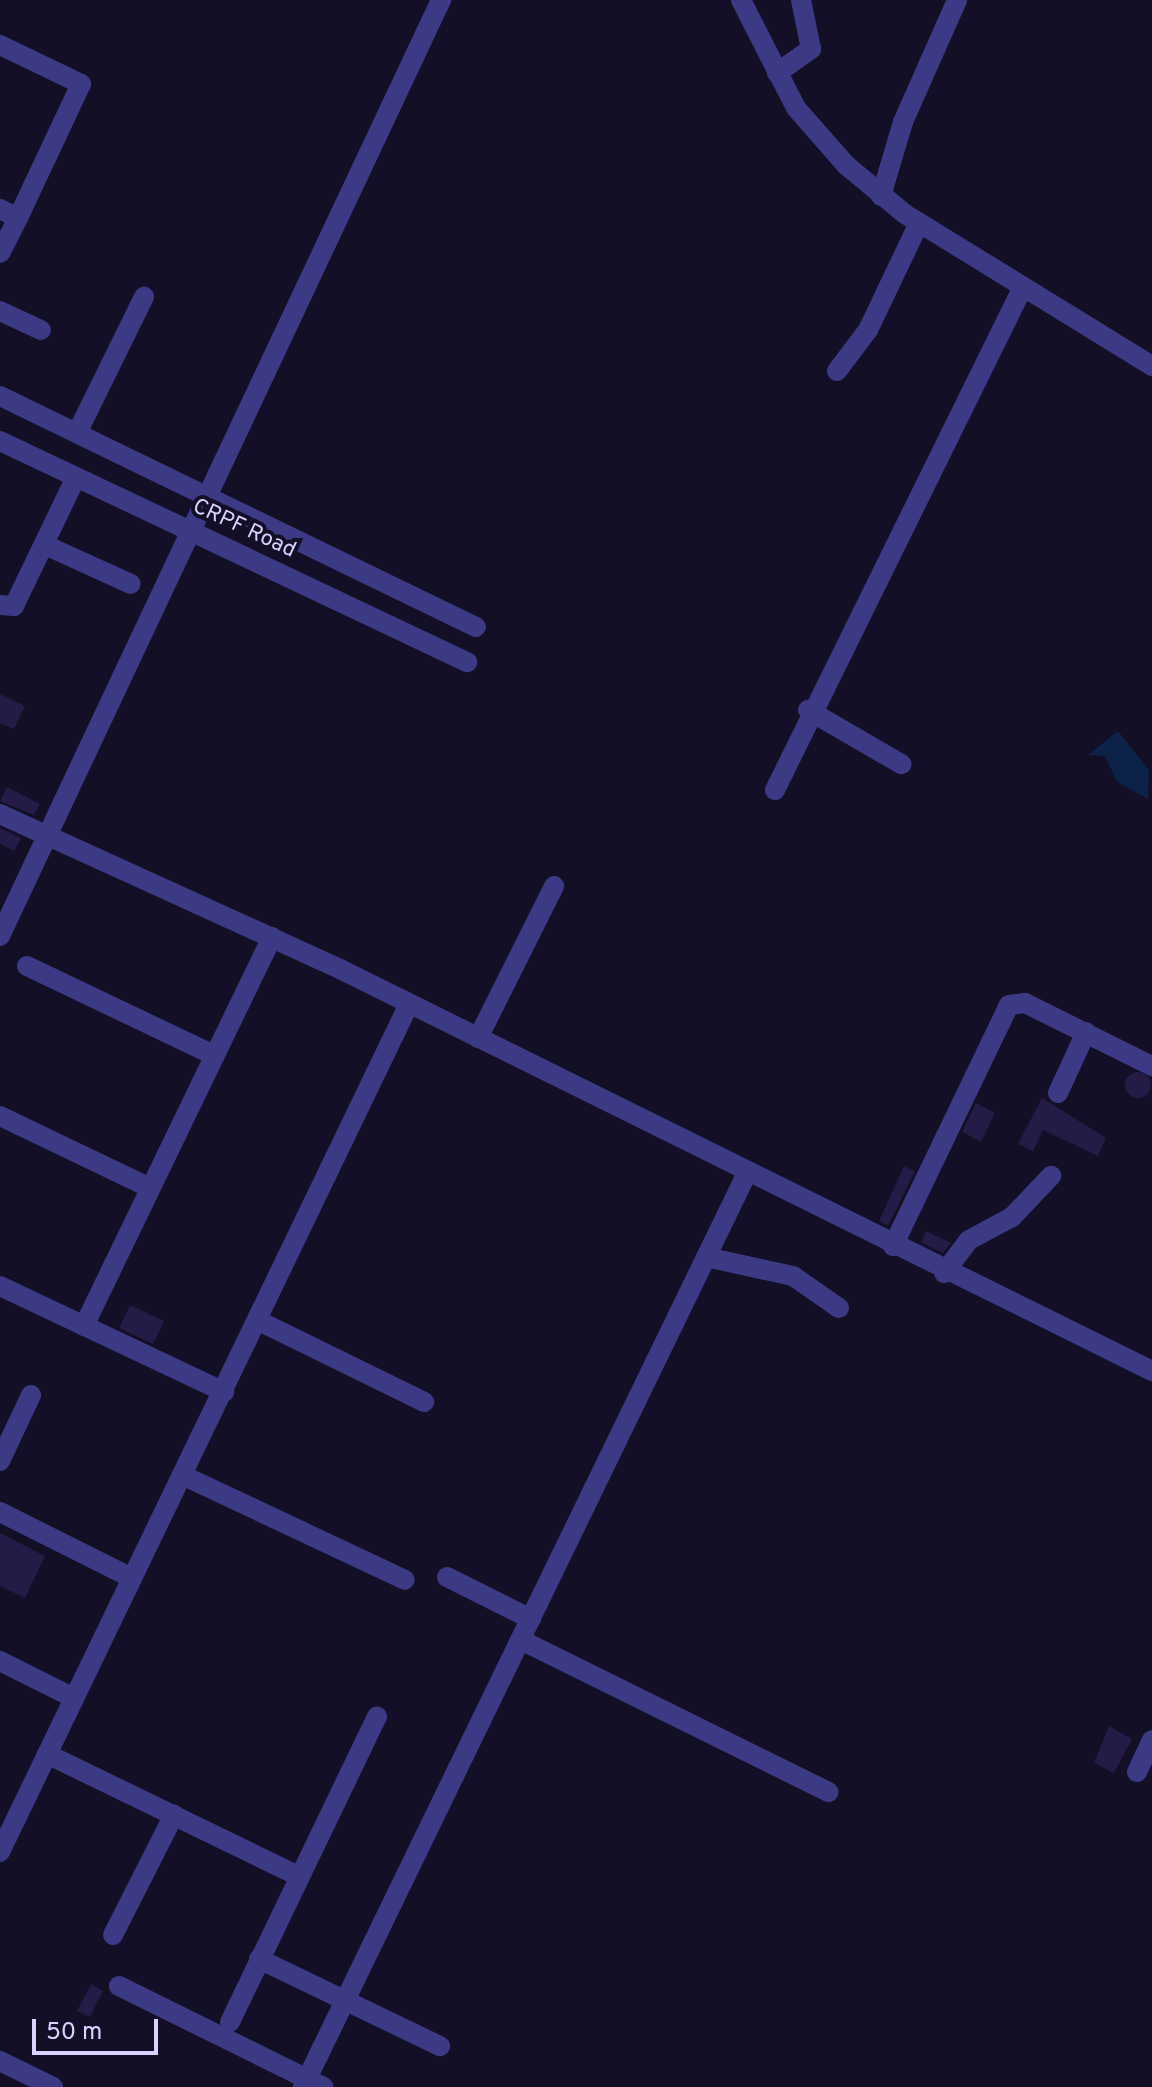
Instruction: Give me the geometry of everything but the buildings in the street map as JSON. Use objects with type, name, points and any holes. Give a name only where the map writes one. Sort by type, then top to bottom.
[{"type":"street","points":[[0,936],[441,0]]},
{"type":"street","points":[[741,0],[777,73],[812,130],[881,196],[1022,289],[1152,366]]},
{"type":"street","points":[[777,73],[811,49],[801,0]]},
{"type":"street","points":[[881,196],[903,122],[957,0]]},
{"type":"street","points":[[0,45],[81,84],[9,214],[0,253]]},
{"type":"street","points":[[837,371],[868,330],[919,223]]},
{"type":"street","points":[[775,790],[808,710],[1022,289]]},
{"type":"street","points":[[77,433],[144,297]]},
{"type":"street","points":[[0,311],[41,330]]},
{"type":"street","points":[[0,396],[476,627]]},
{"type":"street","name":"CRPF Road","points":[[0,441],[467,662]]},
{"type":"street","points":[[0,605],[14,606],[76,477]]},
{"type":"street","points":[[45,545],[131,584]]},
{"type":"street","points":[[808,710],[901,764]]},
{"type":"street","points":[[0,814],[49,830],[272,937],[944,1273],[1152,1371]]},
{"type":"street","points":[[478,1038],[554,886]]},
{"type":"street","points":[[84,1326],[272,937]]},
{"type":"street","points":[[27,966],[214,1055]]},
{"type":"street","points":[[893,1246],[1009,1005],[1025,1003],[1152,1066]]},
{"type":"street","points":[[0,1852],[259,1321],[409,1004]]},
{"type":"street","points":[[1058,1093],[1086,1032]]},
{"type":"street","points":[[0,1116],[150,1188]]},
{"type":"street","points":[[119,1986],[311,2084],[346,2002],[747,1173]]},
{"type":"street","points":[[944,1273],[969,1240],[1012,1217],[1051,1176]]},
{"type":"street","points":[[706,1257],[793,1276],[839,1308]]},
{"type":"street","points":[[0,1286],[224,1392]]},
{"type":"street","points":[[259,1321],[424,1402]]},
{"type":"street","points":[[0,1461],[31,1395]]},
{"type":"street","points":[[182,1475],[405,1580]]},
{"type":"street","points":[[0,1512],[132,1578]]},
{"type":"street","points":[[447,1577],[531,1619]]},
{"type":"street","points":[[521,1640],[828,1792]]},
{"type":"street","points":[[0,1661],[74,1698]]},
{"type":"street","points":[[230,2022],[377,1716]]},
{"type":"street","points":[[1137,1772],[1152,1740]]},
{"type":"street","points":[[47,1754],[298,1876]]},
{"type":"street","points":[[113,1935],[174,1815]]},
{"type":"street","points":[[259,1959],[440,2046]]},
{"type":"street","points":[[0,2061],[53,2087]]},
{"type":"water","points":[[1118,731],[1149,770],[1148,799],[1117,782],[1105,756],[1088,755]]}]
